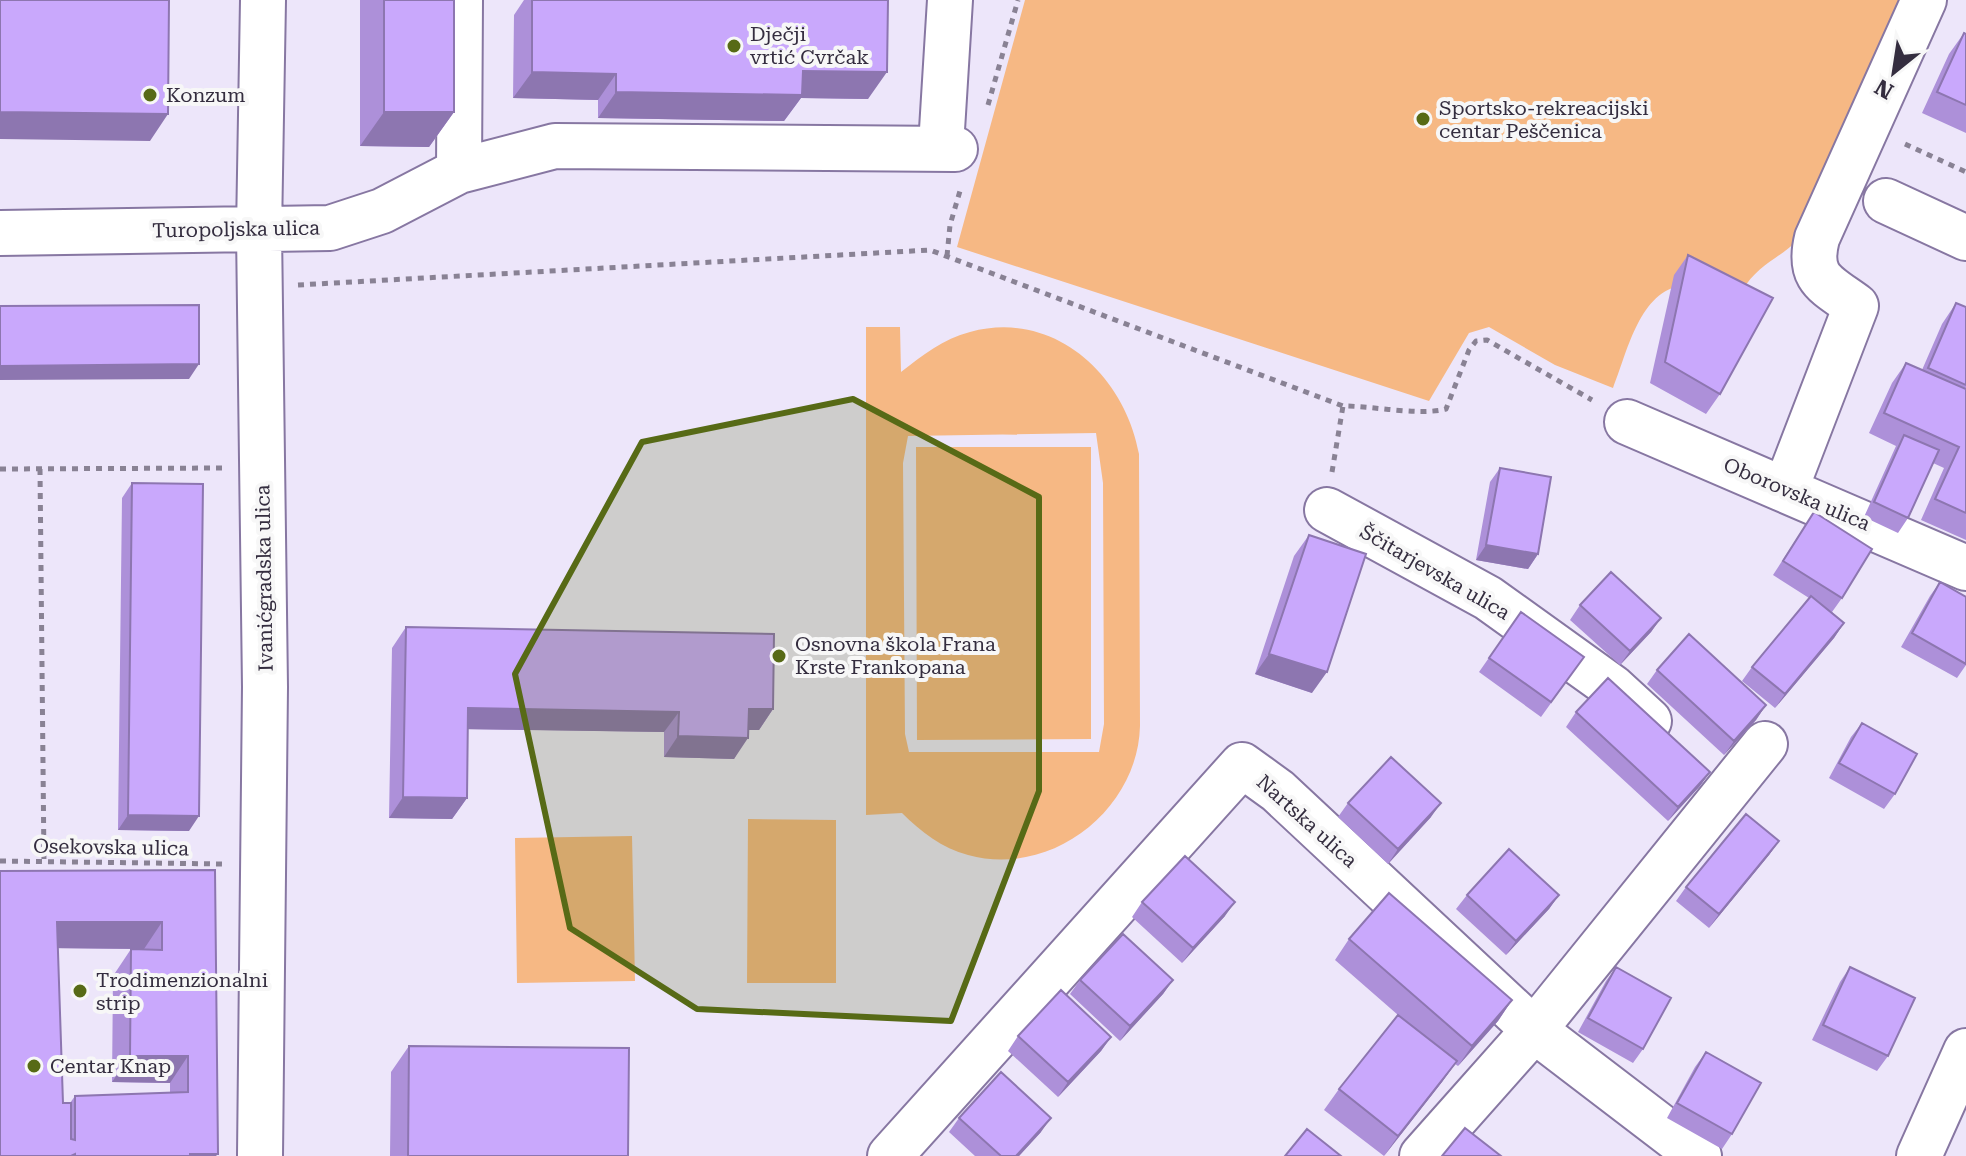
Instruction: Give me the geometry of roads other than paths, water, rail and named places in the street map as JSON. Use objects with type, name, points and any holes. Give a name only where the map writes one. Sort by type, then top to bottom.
[{"type":"street","name":"Ivanićgradska ulica","points":[[260,1156],[265,764],[259,231],[263,0]]},
{"type":"street","points":[[459,171],[460,0]]},
{"type":"street","name":"Turopoljska ulica","points":[[0,233],[330,228],[382,211],[459,171],[555,146],[948,147],[950,0]]},
{"type":"street","points":[[1786,488],[1856,306],[1820,279],[1812,261],[1817,238],[1924,0]]},
{"type":"street","points":[[1886,201],[1966,238]]},
{"type":"street","name":"Oborovska ulica","points":[[1627,422],[1966,568]]},
{"type":"street","name":"Ščitarjevska ulica","points":[[1327,510],[1488,598],[1612,687],[1702,770]]},
{"type":"street","points":[[1422,1156],[1534,1030],[1702,770],[1765,744]]},
{"type":"street","name":"Nartska ulica","points":[[890,1156],[1242,765],[1278,791],[1534,1030],[1699,1156]]},
{"type":"street","points":[[1919,1156],[1966,1051]]},
{"type":"place","name":"Dječji vrtić Cvrčak","points":[[734,46]]},
{"type":"place","name":"Konzum","points":[[150,95]]},
{"type":"place","name":"Sportsko-rekreacijski centar Peščenica","points":[[1423,119]]},
{"type":"place","name":"Osnovna škola Frana Krste Frankopana","points":[[779,656]]},
{"type":"place","name":"Trodimenzionalni strip","points":[[80,991]]},
{"type":"place","name":"Centar Knap","points":[[34,1066]]}]
